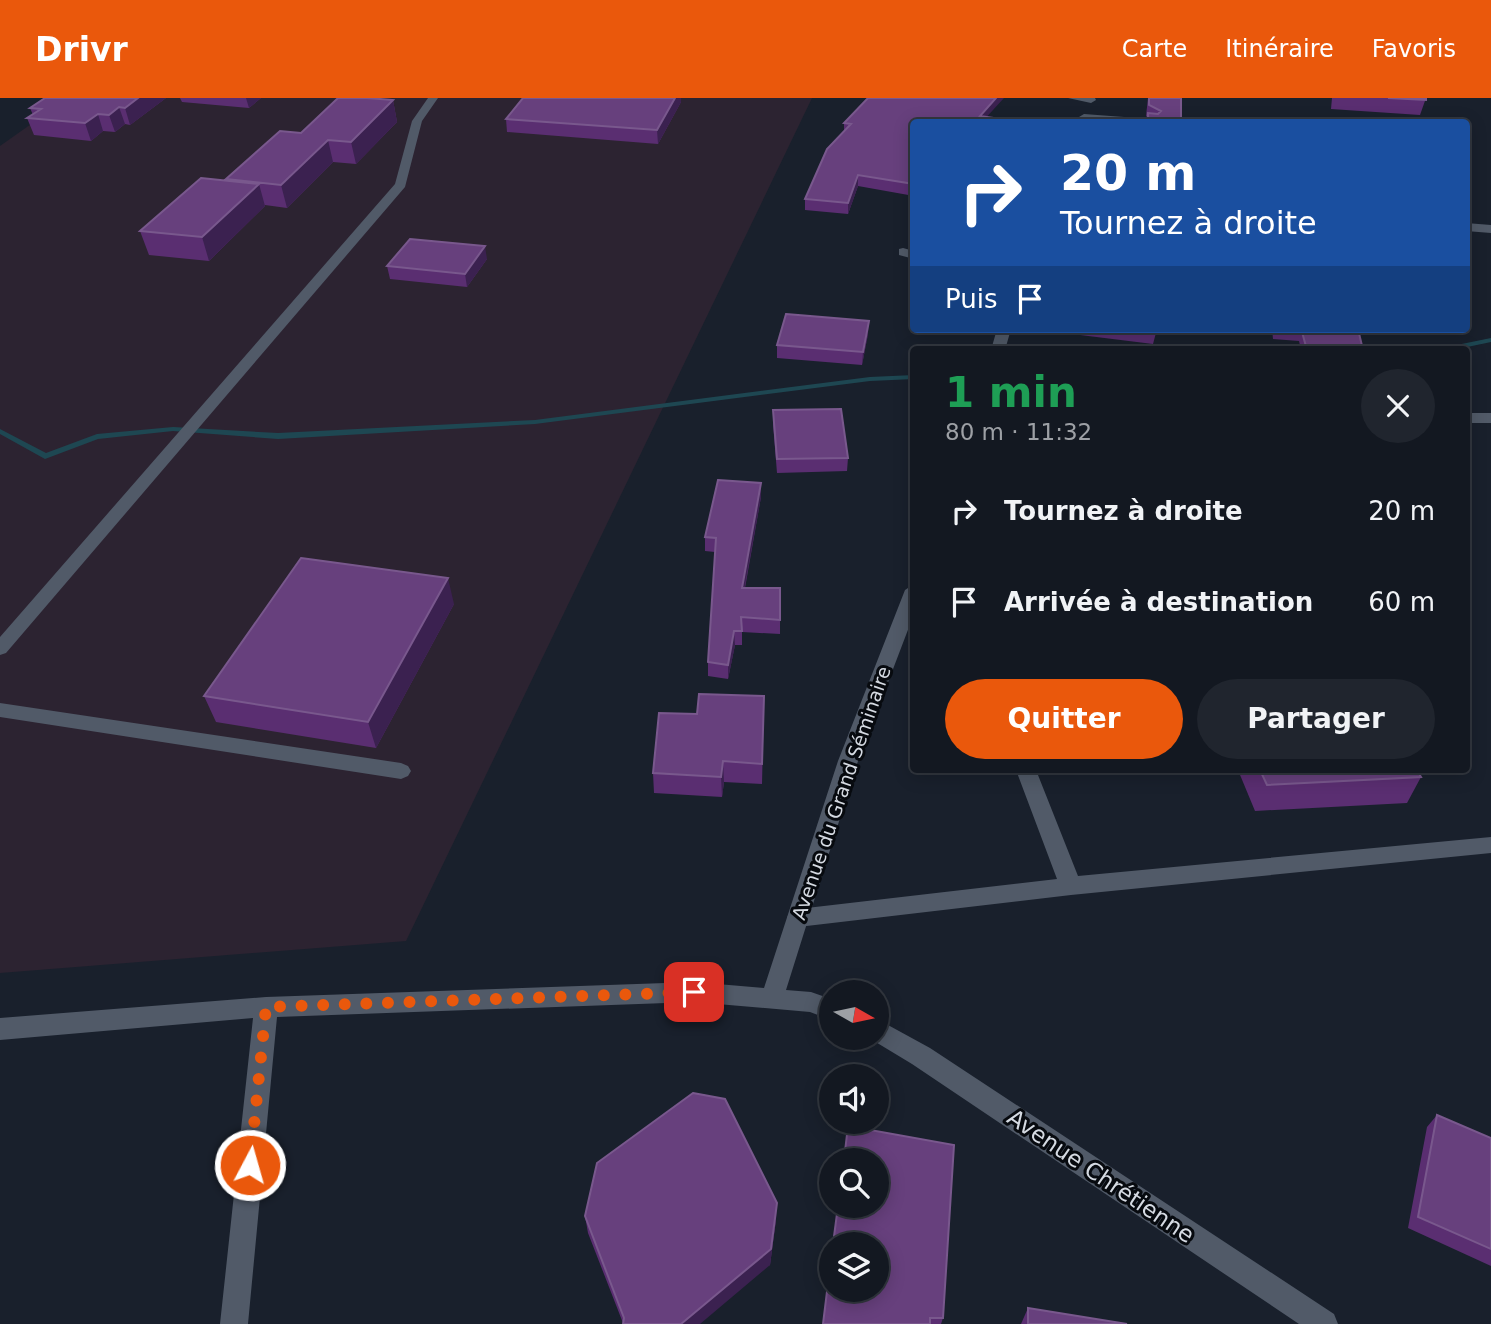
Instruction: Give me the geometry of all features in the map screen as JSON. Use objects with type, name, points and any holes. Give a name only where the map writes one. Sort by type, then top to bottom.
[{"type":"street","points":[[0,649],[401,185],[417,121],[433,98]]},
{"type":"street","points":[[1073,98],[1091,99],[1083,119]]},
{"type":"street","points":[[1470,228],[1491,229]]},
{"type":"street","points":[[1470,418],[1491,418]]},
{"type":"street","name":"Avenue du Grand Séminaire","points":[[772,998],[848,761],[910,600]]},
{"type":"street","points":[[0,710],[401,771]]},
{"type":"street","points":[[1027,773],[1072,886]]},
{"type":"street","points":[[798,918],[1072,886],[1491,845]]},
{"type":"street","points":[[0,1029],[266,1007],[694,992],[811,1002],[819,1005]]},
{"type":"street","points":[[234,1324],[266,1007]]},
{"type":"street","name":"Avenue Chrétienne","points":[[889,1037],[1324,1324]]},
{"type":"shaded area","points":[[68,98],[812,98],[406,941],[0,973],[0,146]]},
{"type":"building","points":[[45,98],[138,98],[125,108],[119,107],[109,115],[98,114],[85,123],[27,118],[41,109],[30,108]]},
{"type":"building","points":[[338,98],[393,100],[351,142],[328,140],[281,185],[226,179],[280,131],[301,133]]},
{"type":"building","points":[[523,98],[675,98],[657,130],[506,119]]},
{"type":"building","points":[[868,98],[996,98],[980,116],[1000,119],[910,119],[910,183],[858,175],[848,203],[805,199],[827,149],[851,124],[844,123]]},
{"type":"building","points":[[1149,98],[1181,98],[1181,119],[1148,119],[1148,113],[1158,114],[1161,111],[1149,105]]},
{"type":"building","points":[[1388,98],[1426,98],[1426,100]]},
{"type":"building","points":[[201,178],[259,184],[202,237],[140,231]]},
{"type":"building","points":[[410,239],[485,246],[465,274],[387,266]]},
{"type":"building","points":[[786,314],[869,321],[863,352],[777,345]]},
{"type":"building","points":[[1302,333],[1359,333],[1362,346],[1306,346]]},
{"type":"building","points":[[841,409],[848,458],[777,459],[773,410]]},
{"type":"building","points":[[718,480],[761,483],[742,588],[780,588],[780,620],[741,617],[742,631],[734,631],[728,665],[708,662],[716,538],[705,537]]},
{"type":"building","points":[[301,558],[448,578],[368,722],[204,696]]},
{"type":"building","points":[[699,694],[764,696],[762,764],[723,761],[721,777],[653,773],[659,713],[697,714]]},
{"type":"building","points":[[1261,773],[1419,773],[1421,777],[1267,785]]},
{"type":"building","points":[[693,1093],[725,1099],[777,1203],[771,1249],[681,1324],[623,1324],[624,1318],[585,1216],[597,1163]]},
{"type":"building","points":[[1437,1115],[1491,1138],[1491,1249],[1418,1217]]},
{"type":"building","points":[[889,1133],[954,1145],[943,1318],[930,1318],[930,1324],[823,1324],[826,1302],[889,1302],[889,1232],[835,1232],[836,1218],[889,1218],[889,1148],[845,1148],[847,1134]]},
{"type":"building","points":[[1028,1308],[1127,1324],[1028,1324]]},
{"type":"waterway","points":[[1462,346],[1491,340]]},
{"type":"waterway","points":[[0,431],[45,456],[97,437],[173,429],[278,436],[535,422],[870,379],[910,377]]},
{"type":"route","points":[[250,1165],[266,1007],[694,992]]}]
